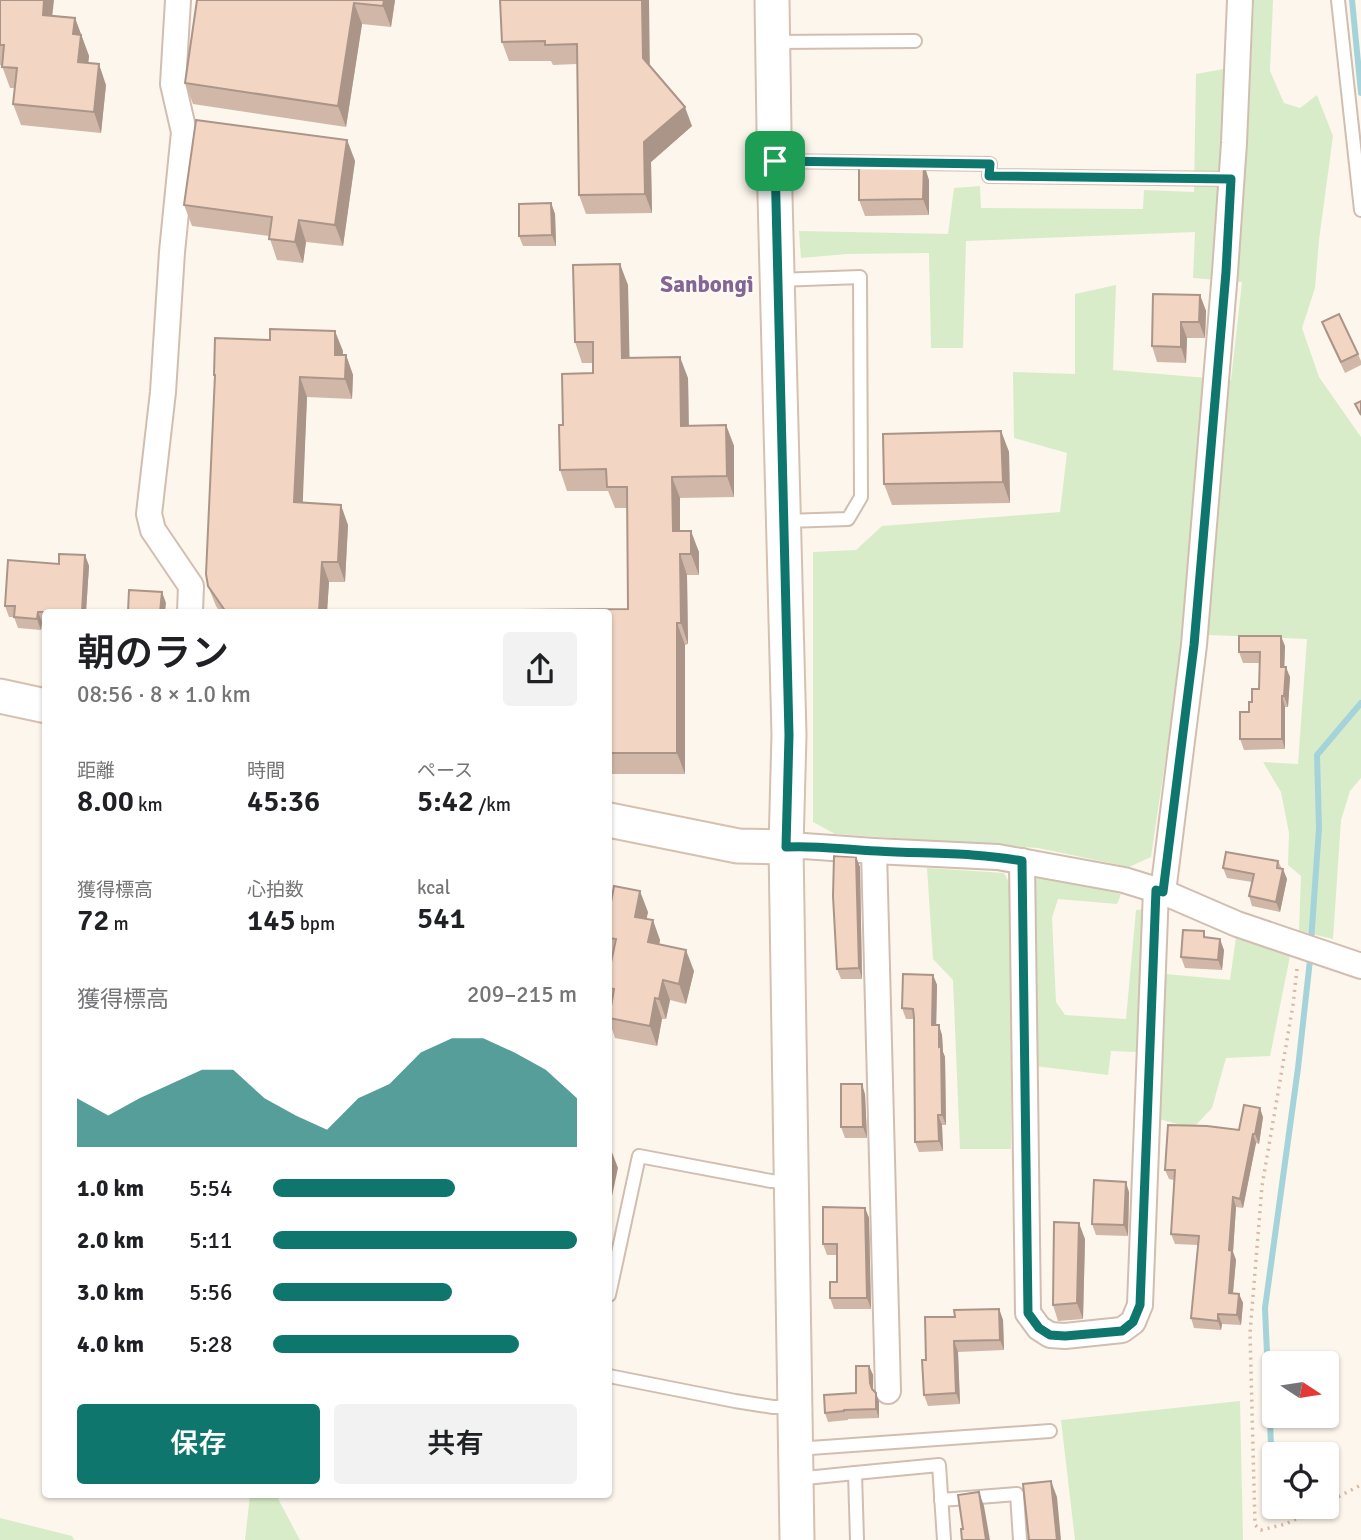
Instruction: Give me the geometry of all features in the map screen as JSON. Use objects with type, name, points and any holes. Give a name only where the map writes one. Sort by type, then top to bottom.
[{"type":"street","points":[[178,0],[173,84],[184,132],[172,252],[163,392],[149,514],[153,530],[191,586],[190,609]]},
{"type":"street","points":[[772,0],[789,735],[786,847],[797,1540]]},
{"type":"street","points":[[1022,861],[1028,1313],[1039,1328],[1050,1335],[1122,1331],[1133,1322],[1140,1305],[1160,891],[1194,645],[1226,272],[1240,0]]},
{"type":"street","points":[[0,696],[42,705]]},
{"type":"street","points":[[612,821],[738,846],[804,846],[998,857],[1124,880],[1160,891],[1237,924],[1361,966]]},
{"type":"street","points":[[874,851],[888,1391]]},
{"type":"lane","points":[[1338,0],[1361,210]]},
{"type":"lane","points":[[773,42],[915,41]]},
{"type":"lane","points":[[775,161],[990,164],[989,176],[1231,179]]},
{"type":"lane","points":[[777,280],[860,277],[861,498],[848,519],[782,521]]},
{"type":"lane","points":[[612,1281],[639,1156],[771,1181],[791,1182]]},
{"type":"lane","points":[[612,1377],[774,1407],[795,1407]]},
{"type":"lane","points":[[795,1464],[1050,1431]]},
{"type":"lane","points":[[795,1464],[855,1473],[939,1465],[944,1540]]},
{"type":"lane","points":[[855,1473],[857,1540]]},
{"type":"lane","points":[[941,1500],[1017,1494],[1020,1540]]},
{"type":"path","points":[[1296,1519],[1261,1530],[1255,1525],[1250,1334],[1262,1186],[1293,1005],[1299,946]]},
{"type":"path","points":[[1339,1496],[1361,1485]]},
{"type":"green space","points":[[1254,0],[1273,0],[1270,71],[1284,103],[1300,108],[1317,95],[1333,136],[1315,288],[1302,328],[1319,377],[1361,437],[1361,778],[1350,791],[1341,820],[1333,939],[1299,931],[1301,876],[1288,865],[1289,833],[1281,792],[1263,762],[1298,764],[1307,639],[1184,634],[1151,857],[1129,867],[1038,848],[835,834],[813,822],[813,552],[856,550],[882,526],[1060,512],[1067,453],[1014,438],[1013,372],[1075,374],[1075,294],[1116,285],[1113,370],[1231,380],[1242,282],[1193,278],[1195,232],[966,241],[963,348],[931,348],[929,253],[847,254],[801,258],[799,231],[948,234],[954,188],[980,186],[981,208],[1143,209],[1144,190],[1194,192],[1196,74],[1251,64]]},
{"type":"green space","points":[[927,868],[1004,873],[1011,886],[1011,1149],[960,1149],[953,980],[933,959]]},
{"type":"green space","points":[[1048,874],[1121,894],[1117,904],[1058,899],[1052,918],[1056,1002],[1065,1015],[1126,1019],[1136,910],[1150,909],[1142,1040],[1137,1052],[1111,1051],[1108,1075],[1035,1066],[1033,879]]},
{"type":"green space","points":[[1236,937],[1290,956],[1270,1056],[1226,1058],[1212,1108],[1193,1128],[1159,1119],[1166,974],[1230,980]]},
{"type":"green space","points":[[1240,1401],[1243,1540],[1075,1540],[1061,1420]]},
{"type":"green space","points":[[250,1498],[278,1498],[300,1540],[245,1540]]},
{"type":"green space","points":[[0,1518],[72,1536],[74,1540],[0,1540]]},
{"type":"building","points":[[0,0],[44,0],[43,15],[75,18],[73,34],[81,35],[78,62],[99,64],[94,112],[13,104],[17,68],[2,67],[4,45],[0,45]]},
{"type":"building","points":[[197,0],[384,0],[383,6],[354,3],[338,106],[185,83]]},
{"type":"building","points":[[500,0],[642,0],[643,58],[685,107],[644,142],[645,194],[579,195],[577,44],[545,45],[545,41],[502,42]]},
{"type":"building","points":[[196,120],[347,140],[335,225],[299,220],[295,242],[269,239],[272,217],[184,205]]},
{"type":"building","points":[[859,164],[924,164],[923,199],[859,200]]},
{"type":"building","points":[[551,203],[552,235],[519,236],[519,204]]},
{"type":"building","points":[[620,264],[622,358],[680,357],[681,426],[726,425],[727,476],[672,477],[673,531],[691,531],[691,554],[680,554],[677,753],[612,753],[612,609],[628,609],[627,487],[607,487],[606,469],[560,470],[562,374],[593,373],[593,342],[575,342],[573,265]]},
{"type":"building","points":[[1153,294],[1200,295],[1199,322],[1181,322],[1181,347],[1152,346]]},
{"type":"building","points":[[1339,314],[1358,354],[1341,362],[1322,322]]},
{"type":"building","points":[[270,329],[335,331],[335,355],[346,355],[345,379],[300,377],[294,502],[341,505],[338,562],[322,562],[319,609],[224,609],[208,586],[206,574],[215,338],[270,340]]},
{"type":"building","points":[[1361,401],[1361,415],[1355,404]]},
{"type":"building","points":[[1001,431],[1003,482],[884,484],[883,434]]},
{"type":"building","points":[[59,554],[85,555],[82,609],[42,609],[42,612],[38,612],[37,619],[14,617],[15,606],[5,606],[8,560],[59,564]]},
{"type":"building","points":[[129,590],[162,592],[160,609],[128,609]]},
{"type":"building","points":[[1239,636],[1281,636],[1281,667],[1286,667],[1282,696],[1282,739],[1240,739],[1240,712],[1249,712],[1252,689],[1259,689],[1260,652],[1239,652]]},
{"type":"building","points":[[1226,852],[1278,861],[1277,868],[1283,869],[1276,902],[1249,896],[1254,874],[1223,868]]},
{"type":"building","points":[[834,856],[856,857],[859,968],[837,969]]},
{"type":"building","points":[[614,886],[640,891],[635,917],[653,920],[648,942],[686,950],[679,984],[663,980],[659,999],[655,998],[650,1026],[612,1019],[612,958],[616,939],[612,938]]},
{"type":"building","points":[[1183,930],[1204,931],[1204,937],[1220,939],[1218,960],[1181,957]]},
{"type":"building","points":[[903,974],[933,975],[932,1025],[939,1025],[939,1047],[941,1046],[942,1115],[938,1115],[939,1141],[915,1142],[914,1017],[913,1009],[902,1008]]},
{"type":"building","points":[[841,1084],[862,1084],[863,1127],[841,1127]]},
{"type":"building","points":[[1244,1105],[1260,1108],[1240,1199],[1233,1197],[1229,1293],[1239,1294],[1237,1315],[1218,1314],[1218,1321],[1191,1318],[1199,1236],[1171,1234],[1175,1170],[1165,1170],[1168,1125],[1239,1130]]},
{"type":"building","points":[[1094,1180],[1126,1182],[1124,1225],[1092,1224]]},
{"type":"building","points":[[823,1207],[865,1208],[867,1298],[830,1298],[830,1282],[837,1282],[837,1244],[823,1244]]},
{"type":"building","points":[[1054,1222],[1079,1223],[1077,1303],[1053,1305]]},
{"type":"building","points":[[999,1309],[1000,1340],[954,1341],[956,1393],[924,1395],[922,1360],[926,1360],[925,1317],[955,1317],[954,1310]]},
{"type":"building","points":[[856,1366],[869,1366],[870,1383],[876,1393],[876,1409],[825,1413],[824,1395],[856,1393]]},
{"type":"building","points":[[1051,1481],[1057,1540],[1029,1540],[1023,1484]]},
{"type":"building","points":[[979,1492],[986,1540],[962,1540],[958,1495]]},
{"type":"waterway","points":[[1352,0],[1361,93]]},
{"type":"waterway","points":[[1311,942],[1319,828],[1317,755],[1361,703]]},
{"type":"waterway","points":[[1271,1442],[1265,1308],[1310,960]]},
{"type":"district","name":"Sanbongi","points":[[707,284]]},
{"type":"route","points":[[775,161],[990,164],[989,176],[1231,179],[1226,272],[1194,645],[1163,892],[1156,890],[1140,1305],[1133,1322],[1122,1331],[1050,1335],[1039,1328],[1028,1313],[1022,861],[998,857],[786,847],[789,735],[775,161]]}]
